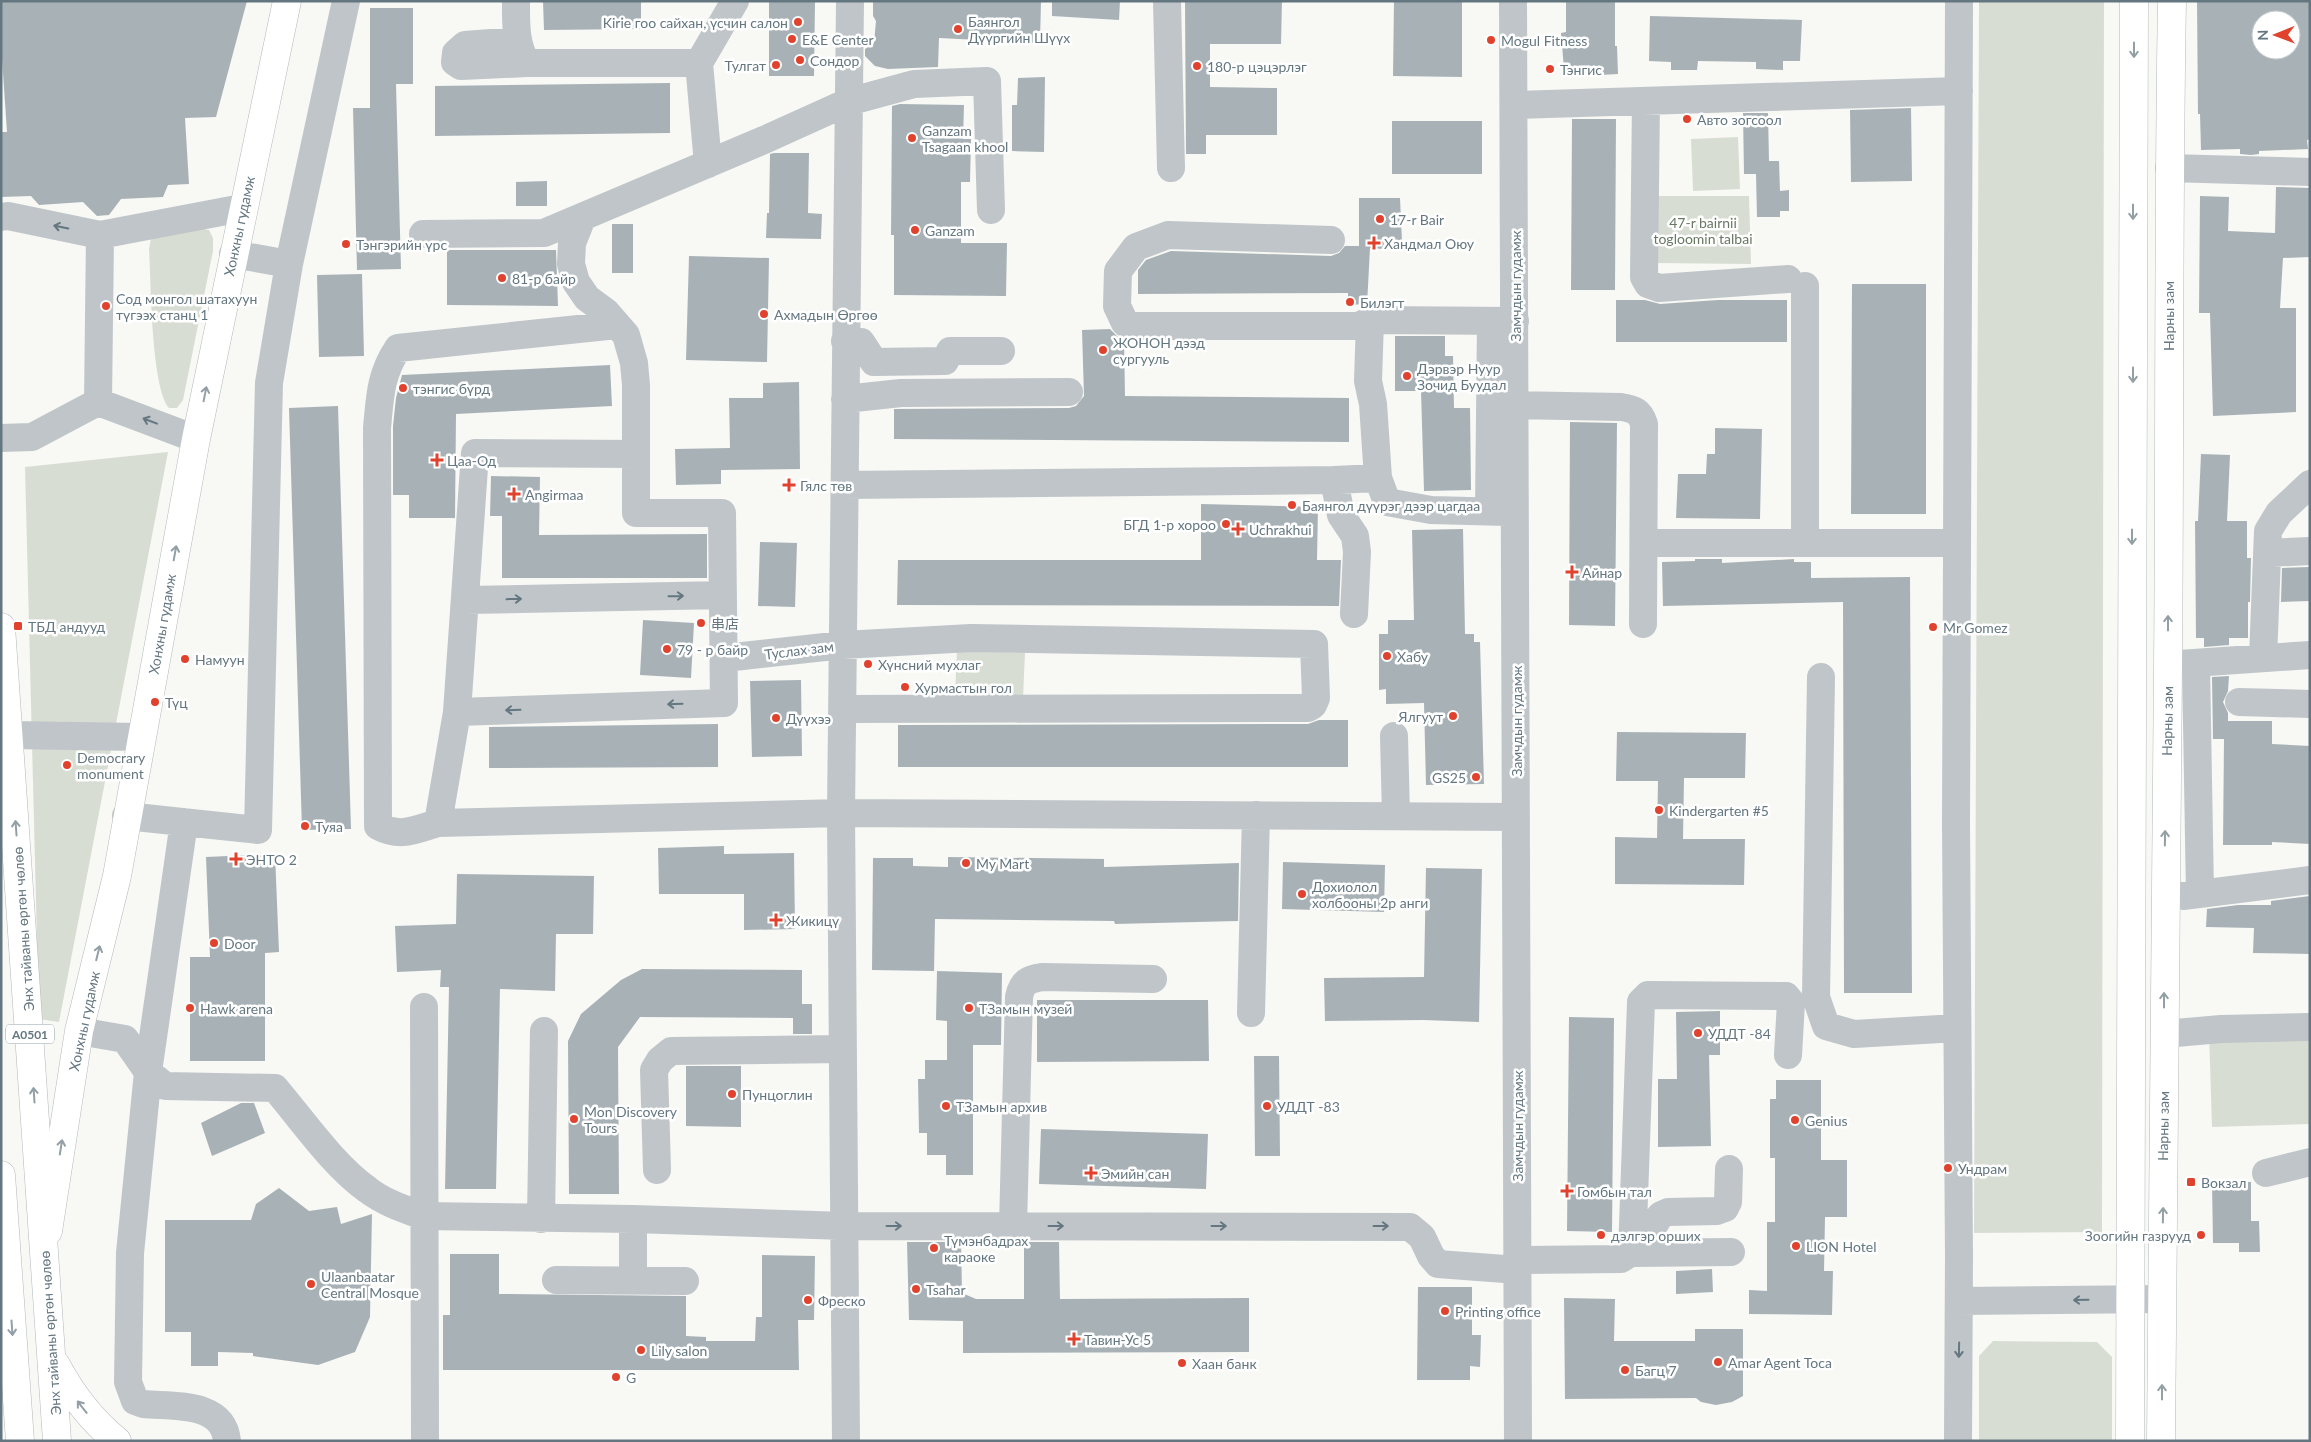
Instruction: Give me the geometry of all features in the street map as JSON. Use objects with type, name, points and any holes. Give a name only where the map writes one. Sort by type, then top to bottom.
[{"type":"main road","name":"Хонхны гудамж","points":[[45,1247],[79,1032],[117,876],[126,816],[196,439],[242,208],[287,1]]},
{"type":"main road","points":[[2130,1441],[2134,1]]},
{"type":"main road","name":"Нарны зам","points":[[2162,1441],[2164,897],[2168,665],[2169,168],[2172,1]]},
{"type":"main road","name":"Энх тайваны өргөн чөлөө","points":[[1,627],[57,1441]]},
{"type":"main road","points":[[1,1175],[20,1441]]},
{"type":"main road","points":[[52,1358],[71,1393],[96,1424],[117,1441]]},
{"type":"street","points":[[126,816],[258,830],[269,383],[289,264],[346,1]]},
{"type":"street","points":[[516,1],[516,29],[523,52],[699,63]]},
{"type":"street","points":[[708,164],[699,63],[735,1]]},
{"type":"street","points":[[846,1441],[841,813],[850,1]]},
{"type":"street","points":[[1167,1],[1171,168]]},
{"type":"street","name":"Замчдын гудамж","points":[[1514,1],[1514,105],[1503,321],[1515,405],[1502,512],[1516,817],[1518,1441]]},
{"type":"street","points":[[1958,1441],[1957,543],[1959,1]]},
{"type":"street","points":[[423,234],[544,233],[708,164],[848,102],[914,84],[987,81],[991,210]]},
{"type":"street","points":[[1514,105],[1959,91]]},
{"type":"street","points":[[1646,101],[1644,277],[1648,284],[1660,288],[1796,282],[1805,542]]},
{"type":"street","points":[[2169,168],[2310,172]]},
{"type":"street","points":[[1,217],[8,216],[100,236],[242,208]]},
{"type":"street","points":[[457,712],[724,703],[722,513],[636,513],[636,385],[634,363],[626,335],[606,312],[587,298],[576,282],[571,264],[572,243],[582,218]]},
{"type":"street","points":[[1331,240],[1168,235],[1136,247],[1118,271],[1117,306],[1124,323],[1130,326],[1359,326],[1370,320],[1503,321],[1502,512],[1431,510],[1388,502],[1378,478],[1373,404],[1368,381],[1370,320]]},
{"type":"street","points":[[98,402],[100,236]]},
{"type":"street","points":[[233,254],[289,264]]},
{"type":"street","points":[[617,325],[398,348],[389,361],[381,382],[377,428],[378,826],[390,832],[405,833],[438,823],[841,813],[1516,817]]},
{"type":"street","points":[[845,341],[861,342],[874,362],[945,361],[950,351],[1001,350]]},
{"type":"street","points":[[845,399],[901,393],[1069,392]]},
{"type":"street","points":[[1,438],[32,437],[98,402],[196,439]]},
{"type":"street","points":[[1515,405],[1621,407],[1634,409],[1641,415],[1644,424],[1643,624]]},
{"type":"street","points":[[438,823],[457,712],[475,453],[636,454]]},
{"type":"street","points":[[844,485],[1378,478]]},
{"type":"street","points":[[1334,480],[1341,515],[1356,536],[1354,614]]},
{"type":"street","points":[[2263,658],[2268,531],[2279,513],[2310,484]]},
{"type":"street","points":[[1644,543],[1957,543]]},
{"type":"street","points":[[2267,553],[2310,551]]},
{"type":"street","points":[[465,600],[723,595]]},
{"type":"street","name":"Туслах зам","points":[[725,658],[843,644],[971,638],[1314,644],[1316,698],[1313,705],[1301,709],[843,708]]},
{"type":"street","points":[[2168,665],[2310,655]]},
{"type":"street","points":[[2196,664],[2200,894]]},
{"type":"street","points":[[1821,677],[1816,997],[1826,1026],[1854,1034],[1957,1028]]},
{"type":"street","points":[[2240,702],[2310,704]]},
{"type":"street","points":[[9,735],[141,737]]},
{"type":"street","points":[[1394,736],[1396,816]]},
{"type":"street","points":[[1251,1013],[1256,815]]},
{"type":"street","points":[[184,822],[148,1072],[130,1254],[128,1382],[135,1401],[143,1404],[200,1409],[218,1418],[226,1432],[227,1441]]},
{"type":"street","points":[[2164,897],[2310,880]]},
{"type":"street","points":[[1013,1226],[1019,997],[1022,985],[1030,979],[1043,977],[1153,978]]},
{"type":"street","points":[[1632,1253],[1641,1002],[1648,995],[1786,996],[1791,1002],[1788,1055]]},
{"type":"street","points":[[424,1007],[425,1441]]},
{"type":"street","points":[[2164,1034],[2221,1029],[2310,1027]]},
{"type":"street","points":[[541,1219],[544,1031]]},
{"type":"street","points":[[79,1032],[125,1039],[148,1072],[165,1086],[275,1088],[342,1167],[367,1190],[394,1206],[423,1216],[633,1219],[845,1226],[1410,1226],[1422,1237],[1431,1256],[1438,1264],[1518,1265],[1621,1259],[1644,1244],[1661,1215],[1668,1212],[1717,1211],[1725,1208],[1728,1202],[1729,1169]]},
{"type":"street","points":[[657,1170],[654,1070],[660,1060],[671,1052],[843,1049]]},
{"type":"street","points":[[2266,1173],[2310,1162]]},
{"type":"street","points":[[633,1219],[633,1280]]},
{"type":"street","points":[[1632,1253],[1730,1252]]},
{"type":"street","points":[[556,1280],[684,1280]]},
{"type":"street","points":[[1959,1301],[2162,1299]]},
{"type":"green space","points":[[1979,1],[2104,1],[2102,1232],[1974,1233]]},
{"type":"green space","points":[[1738,137],[1740,189],[1693,191],[1691,139]]},
{"type":"green space","name":"47-r bairnii togloomin talbai","points":[[1655,196],[1749,196],[1751,264],[1655,263]]},
{"type":"green space","points":[[193,227],[209,230],[213,238],[213,251],[183,400],[177,408],[169,408],[163,396],[155,357],[149,249],[151,238]]},
{"type":"green space","points":[[168,452],[59,1022],[39,1019],[25,467]]},
{"type":"green space","points":[[957,650],[1025,653],[1023,698],[955,695]]},
{"type":"green space","points":[[2310,1030],[2310,1124],[2212,1127],[2209,1033]]},
{"type":"green space","points":[[1993,1341],[2097,1342],[2112,1357],[2112,1441],[1979,1441],[1979,1356]]},
{"type":"building","points":[[1,1],[247,1],[216,117],[185,118],[189,184],[168,185],[163,197],[121,199],[109,215],[97,216],[83,202],[39,205],[31,196],[1,197],[1,132],[7,132],[1,44]]},
{"type":"building","points":[[543,1],[641,1],[641,29],[544,30]]},
{"type":"building","name":"E&E Center","points":[[769,1],[815,1],[814,76],[769,76]]},
{"type":"building","name":"Баянгол Дүүргийн Шүүх","points":[[873,1],[1041,1],[1040,43],[939,38],[938,67],[888,69],[875,66],[865,56],[865,49],[874,43],[876,21],[873,16]]},
{"type":"building","points":[[1052,1],[1120,1],[1119,20],[1052,16]]},
{"type":"building","name":"180-р цэцэрлэг","points":[[1185,1],[1282,1],[1281,44],[1210,44],[1210,87],[1277,88],[1277,135],[1206,135],[1206,154],[1186,154]]},
{"type":"building","points":[[1394,1],[1462,1],[1462,77],[1393,76]]},
{"type":"building","points":[[1566,1],[1615,1],[1615,46],[1617,46],[1618,74],[1600,75],[1600,66],[1564,69],[1561,33],[1566,32]]},
{"type":"building","points":[[2197,1],[2310,1],[2310,139],[2307,140],[2308,149],[2259,151],[2259,154],[2251,155],[2240,154],[2240,149],[2201,150],[2200,114],[2198,114]]},
{"type":"building","points":[[370,8],[413,8],[413,84],[396,84],[401,269],[357,270],[353,108],[370,108]]},
{"type":"building","points":[[1650,16],[1802,20],[1800,61],[1783,61],[1783,70],[1756,69],[1756,62],[1698,61],[1697,70],[1671,70],[1671,62],[1649,61]]},
{"type":"building","points":[[1045,77],[1044,152],[1012,151],[1012,105],[1017,105],[1018,78]]},
{"type":"building","points":[[670,83],[670,133],[435,136],[435,86]]},
{"type":"building","points":[[900,104],[964,105],[963,139],[971,139],[970,182],[961,182],[961,243],[1007,243],[1006,296],[894,295],[894,235],[891,235],[892,106]]},
{"type":"building","points":[[1911,108],[1912,181],[1851,182],[1850,110]]},
{"type":"building","points":[[1743,113],[1768,113],[1769,161],[1779,161],[1780,191],[1789,190],[1789,211],[1780,211],[1780,217],[1757,217],[1756,174],[1744,174]]},
{"type":"building","points":[[1572,119],[1616,119],[1615,290],[1571,290]]},
{"type":"building","points":[[1392,121],[1482,121],[1482,174],[1392,174]]},
{"type":"building","points":[[809,153],[808,213],[822,214],[821,239],[766,238],[767,213],[769,213],[770,154]]},
{"type":"building","points":[[547,181],[547,206],[516,206],[516,182]]},
{"type":"building","points":[[2276,187],[2310,188],[2310,257],[2283,258],[2280,308],[2296,308],[2296,412],[2213,416],[2210,313],[2199,313],[2200,196],[2229,197],[2228,231],[2275,233]]},
{"type":"building","points":[[1359,198],[1400,198],[1402,242],[1384,242],[1383,249],[1370,248],[1367,305],[1348,304],[1348,293],[1138,294],[1138,270],[1146,260],[1171,251],[1331,256],[1339,253],[1345,246],[1359,246]]},
{"type":"building","points":[[612,224],[633,224],[633,273],[612,273]]},
{"type":"building","name":"81-р байр","points":[[447,250],[556,250],[558,306],[447,305]]},
{"type":"building","points":[[689,256],[769,258],[767,362],[686,360]]},
{"type":"building","points":[[362,274],[364,356],[319,357],[317,275]]},
{"type":"building","points":[[1852,284],[1926,284],[1926,514],[1851,514]]},
{"type":"building","points":[[1616,300],[1645,300],[1660,304],[1718,300],[1787,300],[1787,342],[1616,342]]},
{"type":"building","points":[[1110,329],[1124,340],[1125,396],[1349,398],[1349,442],[894,439],[894,409],[1069,408],[1076,406],[1084,396],[1082,330]]},
{"type":"building","points":[[1395,336],[1445,336],[1445,356],[1453,356],[1454,408],[1470,408],[1471,490],[1424,491],[1421,391],[1395,391]]},
{"type":"building","points":[[610,365],[612,406],[456,414],[455,518],[409,518],[409,495],[393,495],[393,426],[396,398],[402,375]]},
{"type":"building","points":[[799,382],[800,469],[721,470],[721,484],[676,485],[675,449],[730,448],[729,398],[763,398],[763,383]]},
{"type":"building","points":[[338,406],[351,829],[302,830],[289,408]]},
{"type":"building","points":[[1570,422],[1617,423],[1615,626],[1569,625]]},
{"type":"building","points":[[1715,428],[1762,429],[1760,519],[1676,518],[1678,474],[1706,474],[1707,454],[1715,454]]},
{"type":"building","points":[[2201,454],[2230,455],[2227,521],[2247,521],[2247,558],[2251,558],[2248,638],[2229,638],[2229,645],[2204,647],[2204,638],[2196,638],[2195,521],[2198,521]]},
{"type":"building","points":[[491,476],[540,477],[539,535],[707,534],[707,578],[502,578],[502,516],[490,516]]},
{"type":"building","points":[[1201,504],[1318,507],[1317,560],[1341,560],[1339,606],[897,605],[898,560],[1201,560]]},
{"type":"building","points":[[1463,529],[1465,634],[1474,634],[1474,642],[1480,642],[1484,784],[1426,785],[1424,703],[1386,704],[1386,689],[1379,690],[1379,634],[1388,634],[1388,620],[1414,620],[1412,530]]},
{"type":"building","points":[[760,542],[797,543],[795,607],[758,606]]},
{"type":"building","points":[[1695,559],[1722,559],[1722,563],[1794,559],[1794,562],[1811,562],[1811,578],[1910,577],[1912,993],[1844,993],[1843,602],[1663,606],[1662,562],[1695,561]]},
{"type":"building","points":[[2310,567],[2310,601],[2281,602],[2282,568]]},
{"type":"building","name":"79 - р байр","points":[[643,620],[694,623],[691,678],[640,675]]},
{"type":"building","points":[[2229,676],[2228,691],[2223,702],[2228,713],[2228,721],[2272,721],[2272,744],[2310,746],[2310,844],[2272,842],[2272,845],[2223,845],[2224,739],[2213,739],[2212,677]]},
{"type":"building","name":"Дүүхээ","points":[[801,680],[802,756],[752,757],[750,681]]},
{"type":"building","points":[[1319,720],[1348,720],[1348,767],[898,767],[898,725],[1308,724]]},
{"type":"building","points":[[718,724],[718,767],[489,768],[489,727]]},
{"type":"building","points":[[1617,732],[1746,733],[1745,778],[1684,778],[1683,839],[1745,839],[1744,885],[1615,884],[1615,837],[1657,838],[1658,781],[1616,781]]},
{"type":"building","points":[[724,846],[724,854],[794,853],[795,929],[744,930],[744,894],[659,894],[658,848]]},
{"type":"building","points":[[275,854],[279,952],[265,953],[265,1061],[190,1061],[190,957],[210,957],[206,857]]},
{"type":"building","points":[[948,857],[1104,859],[1104,867],[1239,863],[1238,921],[1115,924],[1114,921],[935,919],[934,971],[872,970],[873,858],[913,858],[913,866],[948,867]]},
{"type":"building","points":[[1283,862],[1385,865],[1384,912],[1282,909]]},
{"type":"building","points":[[1426,868],[1482,869],[1479,1022],[1423,1020],[1325,1021],[1324,978],[1424,977]]},
{"type":"building","points":[[457,874],[594,876],[593,934],[556,934],[555,991],[500,989],[496,1189],[445,1189],[449,987],[440,987],[441,970],[397,972],[395,926],[456,924]]},
{"type":"building","points":[[2310,896],[2310,954],[2253,953],[2254,928],[2206,927],[2207,909],[2238,905],[2271,905],[2271,901]]},
{"type":"building","points":[[642,969],[802,970],[802,1004],[812,1004],[812,1034],[793,1034],[793,1018],[640,1017],[618,1047],[619,1194],[569,1194],[568,1041],[581,1014],[621,980]]},
{"type":"building","points":[[937,971],[1002,973],[1001,1045],[973,1045],[973,1175],[946,1175],[946,1155],[927,1155],[927,1133],[919,1133],[918,1079],[925,1079],[925,1060],[947,1060],[947,1021],[936,1020]]},
{"type":"building","points":[[1037,1000],[1208,1000],[1209,1061],[1037,1062]]},
{"type":"building","points":[[1720,1011],[1720,1055],[1709,1055],[1711,1146],[1658,1147],[1658,1079],[1677,1079],[1676,1012]]},
{"type":"building","points":[[1569,1017],[1614,1018],[1612,1232],[1567,1231]]},
{"type":"building","name":"УДДТ -83","points":[[1254,1056],[1279,1056],[1280,1156],[1255,1156]]},
{"type":"building","points":[[686,1066],[741,1066],[741,1127],[686,1126]]},
{"type":"building","points":[[1776,1080],[1821,1080],[1821,1160],[1847,1160],[1847,1217],[1825,1217],[1824,1271],[1833,1271],[1832,1315],[1749,1314],[1749,1290],[1767,1291],[1767,1222],[1775,1222],[1775,1158],[1770,1158],[1770,1099],[1776,1099]]},
{"type":"building","points":[[241,1103],[254,1103],[265,1133],[212,1156],[201,1123]]},
{"type":"building","points":[[1041,1129],[1208,1134],[1206,1189],[1039,1184]]},
{"type":"building","points":[[2212,1182],[2251,1182],[2251,1221],[2259,1221],[2260,1252],[2239,1252],[2239,1243],[2213,1243]]},
{"type":"building","name":"Ulaanbaatar Central Mosque","points":[[279,1188],[309,1211],[337,1207],[341,1224],[372,1214],[370,1317],[355,1352],[318,1365],[253,1356],[253,1353],[218,1352],[218,1366],[191,1366],[191,1332],[165,1332],[165,1220],[251,1220],[256,1204]]},
{"type":"building","points":[[907,1242],[961,1242],[962,1293],[976,1299],[1024,1299],[1024,1242],[1059,1242],[1060,1299],[1249,1298],[1249,1352],[963,1353],[963,1321],[909,1320]]},
{"type":"building","points":[[450,1254],[499,1254],[499,1294],[686,1296],[686,1336],[706,1337],[706,1341],[755,1341],[756,1317],[762,1317],[762,1255],[815,1256],[814,1320],[798,1320],[799,1370],[443,1370],[443,1315],[450,1315]]},
{"type":"building","points":[[1712,1269],[1713,1292],[1676,1294],[1676,1271]]},
{"type":"building","name":"Printing office","points":[[1418,1287],[1472,1287],[1472,1335],[1481,1335],[1480,1367],[1470,1366],[1470,1380],[1417,1380]]},
{"type":"building","name":"Багц 7","points":[[1564,1298],[1615,1299],[1614,1341],[1695,1341],[1695,1329],[1743,1329],[1743,1396],[1732,1402],[1716,1405],[1701,1402],[1696,1398],[1565,1399]]},
{"type":"place","name":"Kirie гоо сайхан, үсчин салон","points":[[798,22]]},
{"type":"place","name":"Баянгол Дүүргийн Шүүх","points":[[958,29]]},
{"type":"place","name":"E&E Center","points":[[792,39]]},
{"type":"place","name":"Mogul Fitness","points":[[1491,40]]},
{"type":"place","name":"Сондор","points":[[800,60]]},
{"type":"place","name":"Тулгат","points":[[776,65]]},
{"type":"place","name":"180-р цэцэрлэг","points":[[1197,66]]},
{"type":"place","name":"Тэнгис","points":[[1550,69]]},
{"type":"place","name":"Авто зогсоол","points":[[1687,119]]},
{"type":"place","name":"Ganzam Tsagaan khool","points":[[912,138]]},
{"type":"place","name":"17-r Bair","points":[[1380,219]]},
{"type":"place","name":"Ganzam","points":[[915,230]]},
{"type":"place","name":"Хандмал Оюу","points":[[1374,243]]},
{"type":"place","name":"Тэнгэрийн үрс","points":[[346,244]]},
{"type":"place","name":"81-р байр","points":[[502,278]]},
{"type":"place","name":"Билэгт","points":[[1350,302]]},
{"type":"place","name":"Сод монгол шатахуун түгээх станц 1","points":[[106,306]]},
{"type":"place","name":"Ахмадын Өргөө","points":[[764,314]]},
{"type":"place","name":"ЖОНОН дээд сургууль","points":[[1103,350]]},
{"type":"place","name":"Дэрвэр Нуур Зочид Буудал","points":[[1407,376]]},
{"type":"place","name":"тэнгис бүрд","points":[[403,388]]},
{"type":"place","name":"Цаа-Од","points":[[437,460]]},
{"type":"place","name":"Гялс төв","points":[[789,485]]},
{"type":"place","name":"Angirmaa","points":[[514,494]]},
{"type":"place","name":"Баянгол дүүрэг дээр цагдаа","points":[[1292,505]]},
{"type":"place","name":"БГД 1-р хороо","points":[[1226,524]]},
{"type":"place","name":"Uchrakhui","points":[[1238,529]]},
{"type":"place","name":"Айнар","points":[[1572,572]]},
{"type":"place","name":"串店","points":[[701,623]]},
{"type":"place","name":"ТБД андууд","points":[[18,626]]},
{"type":"place","name":"Mr Gomez","points":[[1933,627]]},
{"type":"place","name":"79 - р байр","points":[[667,649]]},
{"type":"place","name":"Хабу","points":[[1387,656]]},
{"type":"place","name":"Намуун","points":[[185,659]]},
{"type":"place","name":"Хүнсний мухлаг","points":[[868,664]]},
{"type":"place","name":"Хурмастын гол","points":[[905,687]]},
{"type":"place","name":"Түц","points":[[155,702]]},
{"type":"place","name":"Ялгуут","points":[[1453,716]]},
{"type":"place","name":"Дүүхээ","points":[[776,718]]},
{"type":"place","name":"Democrary monument","points":[[67,765]]},
{"type":"place","name":"GS25","points":[[1476,777]]},
{"type":"place","name":"Kindergarten #5","points":[[1659,810]]},
{"type":"place","name":"Туяа","points":[[305,826]]},
{"type":"place","name":"ЭНТО 2","points":[[236,859]]},
{"type":"place","name":"My Mart","points":[[966,863]]},
{"type":"place","name":"Дохиолол холбооны 2р анги","points":[[1302,894]]},
{"type":"place","name":"Жикицү","points":[[776,920]]},
{"type":"place","name":"Door","points":[[214,943]]},
{"type":"place","name":"Hawk arena","points":[[190,1008]]},
{"type":"place","name":"ТЗамын музей","points":[[969,1008]]},
{"type":"place","name":"УДДТ -84","points":[[1698,1033]]},
{"type":"place","name":"Пунцоглин","points":[[732,1094]]},
{"type":"place","name":"ТЗамын архив","points":[[946,1106]]},
{"type":"place","name":"УДДТ -83","points":[[1267,1106]]},
{"type":"place","name":"Mon Discovery Tours","points":[[574,1119]]},
{"type":"place","name":"Genius","points":[[1795,1120]]},
{"type":"place","name":"Ундрам","points":[[1948,1168]]},
{"type":"place","name":"Эмийн сан","points":[[1091,1173]]},
{"type":"place","name":"Вокзал","points":[[2191,1182]]},
{"type":"place","name":"Гомбын тал","points":[[1567,1191]]},
{"type":"place","name":"дэлгэр орших","points":[[1601,1235]]},
{"type":"place","name":"Зоогийн газрууд","points":[[2201,1235]]},
{"type":"place","name":"LION Hotel","points":[[1796,1246]]},
{"type":"place","name":"Түмэнбадрах караоке","points":[[934,1248]]},
{"type":"place","name":"Ulaanbaatar Central Mosque","points":[[311,1284]]},
{"type":"place","name":"Tsahar","points":[[916,1289]]},
{"type":"place","name":"Фреско","points":[[808,1300]]},
{"type":"place","name":"Printing office","points":[[1445,1311]]},
{"type":"place","name":"Тавин-Ус 5","points":[[1074,1339]]},
{"type":"place","name":"Lily salon","points":[[641,1350]]},
{"type":"place","name":"Amar Agent Toca","points":[[1718,1362]]},
{"type":"place","name":"Хаан банк","points":[[1182,1363]]},
{"type":"place","name":"Багц 7","points":[[1625,1370]]},
{"type":"place","name":"G","points":[[616,1377]]}]
